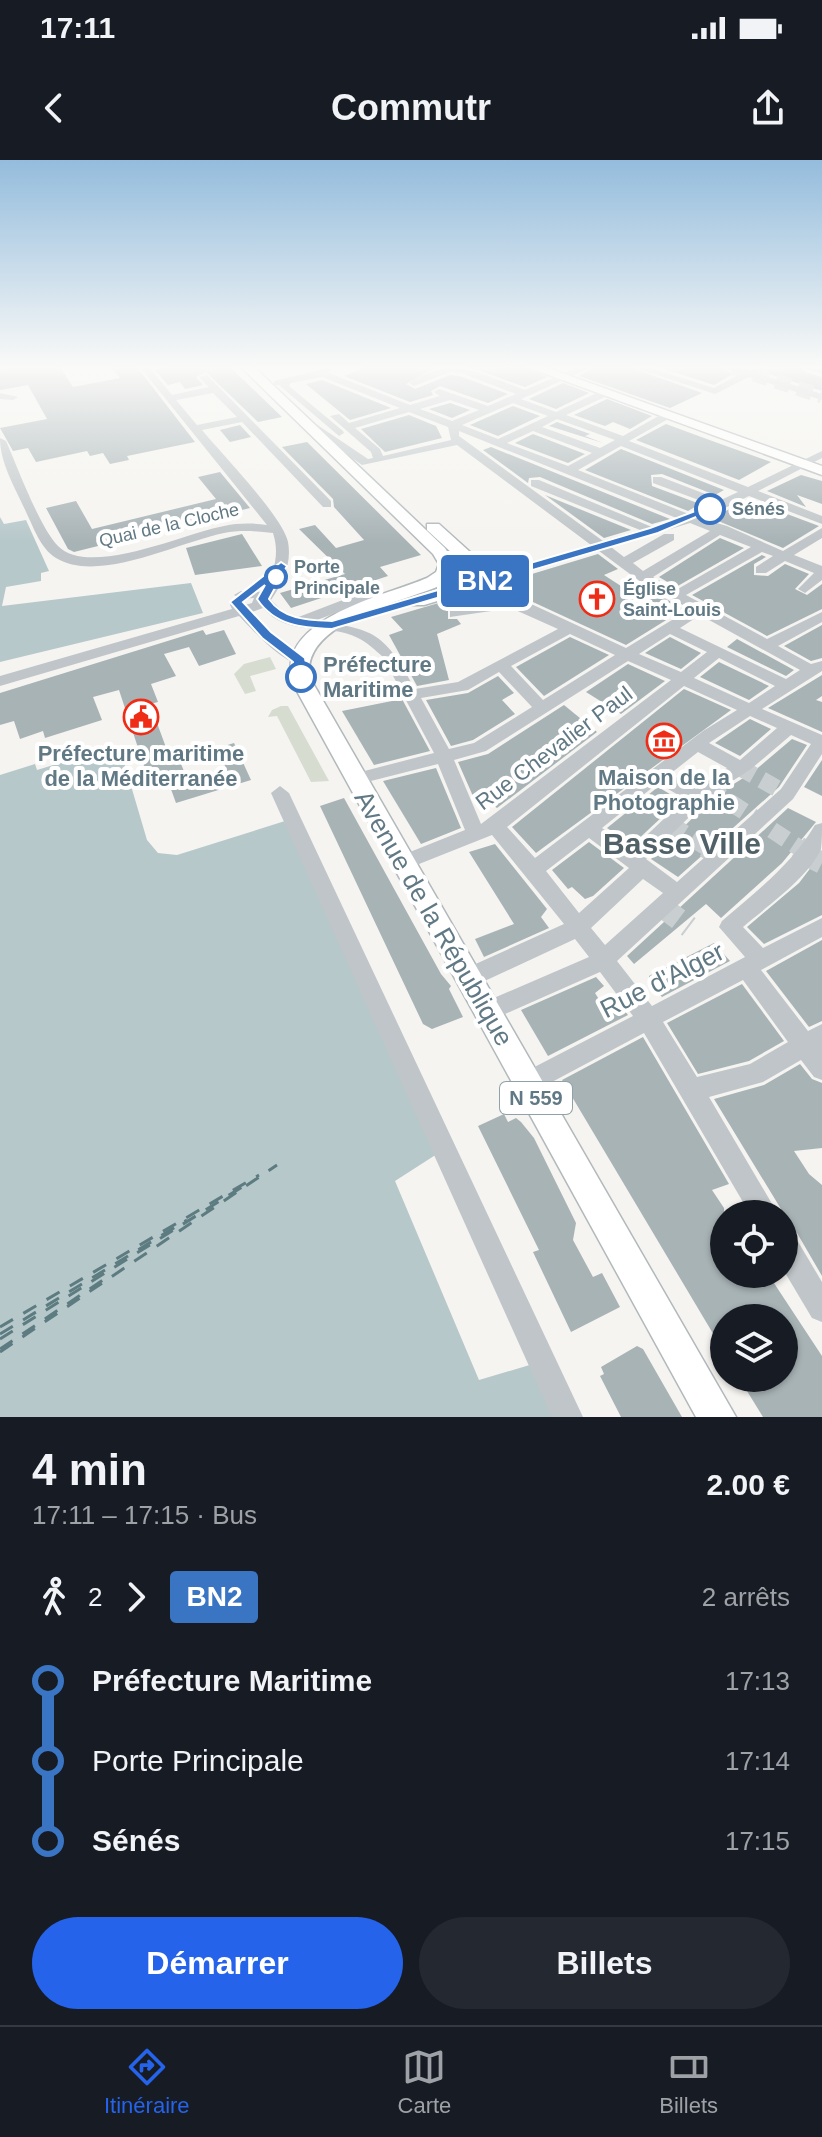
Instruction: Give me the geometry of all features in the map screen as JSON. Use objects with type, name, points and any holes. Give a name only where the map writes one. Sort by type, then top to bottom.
[{"type":"main road","points":[[300,661],[308,642],[332,625],[353,612],[440,578],[448,569],[439,551],[310,426]]},
{"type":"main road","points":[[331,426],[373,459],[474,564],[483,580],[332,625]]},
{"type":"main road","points":[[694,426],[822,471]]},
{"type":"main road","name":"Avenue de la République","points":[[300,661],[301,677],[316,711],[717,1417]]},
{"type":"street","points":[[195,426],[264,510],[285,543],[281,566],[248,606]]},
{"type":"street","points":[[197,428],[208,426]]},
{"type":"street","points":[[252,426],[327,504]]},
{"type":"street","points":[[313,426],[373,459],[457,443],[498,443],[536,426]]},
{"type":"street","points":[[347,427],[352,426]]},
{"type":"street","points":[[453,426],[457,443],[529,485],[652,531]]},
{"type":"street","points":[[455,426],[722,529],[822,572],[805,589]]},
{"type":"street","points":[[582,426],[822,520]]},
{"type":"street","points":[[529,485],[602,453],[649,426]]},
{"type":"street","points":[[347,427],[376,451],[373,459]]},
{"type":"street","points":[[533,427],[602,453]]},
{"type":"street","name":"Quai de la Cloche","points":[[0,441],[44,537],[53,550],[67,559],[86,562],[111,559],[244,524],[278,530]]},
{"type":"street","points":[[440,578],[483,580],[692,519],[803,464],[822,441]]},
{"type":"street","points":[[631,495],[681,466]]},
{"type":"street","points":[[657,480],[720,504]]},
{"type":"street","points":[[529,485],[600,547],[643,577],[766,646],[817,667]]},
{"type":"street","points":[[244,524],[253,521],[264,510]]},
{"type":"street","points":[[643,577],[722,529]]},
{"type":"street","points":[[761,570],[822,532]]},
{"type":"street","points":[[623,563],[669,537]]},
{"type":"street","points":[[675,596],[763,546]]},
{"type":"street","points":[[248,606],[281,566]]},
{"type":"street","points":[[483,580],[488,592],[817,739]]},
{"type":"street","points":[[290,621],[301,621],[353,601],[410,592]]},
{"type":"street","points":[[455,614],[512,603]]},
{"type":"street","points":[[248,606],[300,661]]},
{"type":"street","points":[[0,681],[248,606],[290,621],[332,625],[368,635],[379,645],[410,695],[486,830],[534,870],[648,1018],[757,1200]]},
{"type":"street","points":[[355,779],[480,747],[698,610]]},
{"type":"street","points":[[766,646],[822,616]]},
{"type":"street","points":[[669,628],[787,686]]},
{"type":"street","points":[[410,695],[462,686],[569,629]]},
{"type":"street","name":"Rue Chevalier Paul","points":[[402,863],[486,830],[684,681],[717,652]]},
{"type":"street","points":[[501,665],[543,709]]},
{"type":"street","points":[[534,870],[697,744],[817,667]]},
{"type":"street","points":[[488,1011],[602,961],[676,892],[762,823],[787,794],[822,724]]},
{"type":"street","points":[[468,978],[577,928],[698,798],[789,727]]},
{"type":"street","points":[[697,744],[739,767]]},
{"type":"street","points":[[658,775],[698,798]]},
{"type":"street","points":[[280,793],[398,1056],[568,1417]]},
{"type":"street","points":[[590,829],[676,892]]},
{"type":"street","points":[[822,830],[807,854],[783,881],[729,927],[814,1040],[822,1069]]},
{"type":"street","name":"Rue d'Alger","points":[[527,1083],[822,927]]},
{"type":"street","points":[[692,1090],[755,1074],[814,1040]]},
{"type":"street","points":[[798,1268],[822,1308]]},
{"type":"shaded area","points":[[0,517],[4,524],[26,520],[49,571],[41,573],[41,581],[6,587],[2,606],[191,583],[203,613],[0,662]]},
{"type":"shaded area","points":[[270,657],[276,669],[250,676],[256,691],[245,694],[234,674],[244,664]]},
{"type":"shaded area","points":[[288,706],[329,781],[311,782],[277,716],[268,717],[272,710]]},
{"type":"shaded area","points":[[119,745],[147,840],[158,853],[177,855],[285,821],[437,1154],[395,1181],[479,1380],[533,1364],[557,1417],[0,1417],[0,775],[35,764],[37,770]]},
{"type":"building","points":[[182,426],[195,442],[127,456],[129,460],[110,464],[103,453],[90,456],[87,451],[36,462],[28,448],[13,451],[0,428]]},
{"type":"building","points":[[241,426],[251,437],[230,442],[220,430]]},
{"type":"building","points":[[372,426],[435,426],[442,438],[385,452],[361,429]]},
{"type":"building","points":[[472,426],[520,426],[498,436]]},
{"type":"building","points":[[549,426],[567,426],[590,434],[585,436],[603,443]]},
{"type":"building","points":[[663,426],[671,426],[771,462],[739,480],[636,440]]},
{"type":"building","points":[[533,434],[585,454],[568,463],[515,443]]},
{"type":"building","points":[[307,442],[421,555],[380,567],[388,576],[291,608],[280,593],[345,574],[299,529],[315,525],[336,548],[364,540],[334,507],[333,499],[282,447]]},
{"type":"building","points":[[491,447],[670,519],[652,524],[540,477],[529,478],[528,483],[483,450]]},
{"type":"building","points":[[621,449],[724,490],[715,495],[662,474],[651,475],[652,486],[700,504],[688,511],[585,470]]},
{"type":"building","points":[[220,472],[250,508],[74,552],[68,549],[46,508],[76,501],[92,529],[216,499],[198,477]]},
{"type":"building","points":[[801,475],[822,481],[822,504],[797,495],[806,507],[767,491]]},
{"type":"building","points":[[545,495],[631,530],[604,538]]},
{"type":"building","points":[[734,507],[759,518],[771,508],[819,526],[783,548],[711,518]]},
{"type":"building","points":[[242,534],[262,566],[195,575],[186,548]]},
{"type":"building","points":[[720,538],[744,548],[676,587],[659,577]]},
{"type":"building","points":[[598,554],[618,569],[604,575],[644,601],[659,595],[684,609],[626,645],[496,585]]},
{"type":"building","points":[[762,555],[766,557],[754,564],[754,575],[768,576],[785,564],[809,574],[795,589],[807,595],[822,584],[822,609],[767,636],[692,595]]},
{"type":"building","points":[[476,592],[488,601],[448,609],[448,619],[457,619],[461,624],[437,634],[449,680],[417,686],[389,635],[403,630],[391,617]]},
{"type":"building","points":[[822,625],[822,658],[811,661],[784,646]]},
{"type":"building","points":[[203,630],[206,635],[224,630],[236,654],[199,666],[189,647],[164,654],[176,676],[151,684],[158,702],[150,704],[171,761],[179,759],[190,786],[228,774],[218,748],[234,743],[251,780],[176,803],[164,770],[147,775],[119,690],[93,697],[102,720],[45,738],[43,731],[20,739],[14,721],[0,725],[0,693]]},
{"type":"building","points":[[570,637],[609,655],[544,696],[516,667]]},
{"type":"building","points":[[670,637],[701,653],[681,669],[645,653]]},
{"type":"building","points":[[737,639],[794,670],[786,676],[727,647]]},
{"type":"building","points":[[719,662],[769,686],[749,700],[700,677]]},
{"type":"building","points":[[628,664],[665,681],[621,714],[586,692]]},
{"type":"building","points":[[822,675],[822,696],[816,700],[822,702],[822,732],[768,708]]},
{"type":"building","points":[[498,676],[514,693],[502,700],[515,714],[473,740],[451,746],[426,700],[468,693]]},
{"type":"building","points":[[684,689],[731,710],[536,853],[512,827]]},
{"type":"building","points":[[402,699],[430,751],[374,765],[342,711]]},
{"type":"building","points":[[564,705],[597,732],[497,808],[483,797],[476,803],[458,762],[488,754]]},
{"type":"building","points":[[750,719],[771,729],[740,756],[715,743]]},
{"type":"building","points":[[792,739],[807,745],[779,787],[678,877],[651,859],[716,795],[753,772]]},
{"type":"building","points":[[822,760],[822,796],[804,787]]},
{"type":"building","points":[[436,768],[461,828],[421,844],[383,781]]},
{"type":"building","points":[[658,787],[680,800],[632,845],[607,828]]},
{"type":"building","points":[[344,798],[441,974],[451,986],[449,989],[463,1017],[432,1029],[423,1024],[320,806]]},
{"type":"building","points":[[788,808],[816,822],[782,863],[721,918],[706,904],[634,964],[627,956]]},
{"type":"building","points":[[589,842],[624,868],[593,896],[585,899],[572,887],[568,889],[552,870]]},
{"type":"building","points":[[495,844],[547,909],[541,917],[549,928],[484,957],[475,939],[514,924],[469,852]]},
{"type":"building","points":[[822,853],[822,915],[764,944],[747,927],[799,883]]},
{"type":"building","points":[[822,940],[822,1021],[809,1027],[766,971]]},
{"type":"building","points":[[714,943],[730,961],[662,997],[649,982],[649,976]]},
{"type":"building","points":[[596,977],[604,986],[595,993],[600,1001],[612,995],[628,1015],[548,1056],[521,1010]]},
{"type":"building","points":[[742,984],[784,1041],[749,1061],[698,1074],[667,1023]]},
{"type":"building","points":[[643,1037],[729,1184],[712,1190],[719,1200],[710,1200],[710,1288],[777,1288],[788,1304],[710,1304],[710,1328],[562,1080]]},
{"type":"building","points":[[800,1064],[812,1079],[822,1083],[822,1148],[794,1151],[809,1174],[822,1185],[822,1276],[798,1235],[798,1200],[775,1200],[714,1099],[764,1085]]},
{"type":"building","points":[[504,1114],[508,1122],[516,1118],[521,1122],[534,1138],[576,1223],[573,1240],[593,1277],[602,1273],[620,1307],[571,1332],[533,1252],[539,1250],[478,1126]]},
{"type":"building","points":[[798,1320],[822,1356],[822,1417],[763,1417],[748,1392],[798,1392]]},
{"type":"building","points":[[637,1346],[643,1349],[682,1417],[621,1417],[600,1376],[604,1374],[601,1367]]},
{"type":"ferry route","points":[[0,1352],[277,1165]]},
{"type":"ferry route","points":[[0,1327],[259,1175]]},
{"type":"ferry route","points":[[0,1339],[242,1187]]},
{"type":"ferry route","points":[[0,1334],[187,1220]]},
{"type":"ferry route","points":[[0,1349],[109,1276]]},
{"type":"tunnel","points":[[739,767],[787,794]]},
{"type":"tunnel","points":[[708,788],[759,821]]},
{"type":"tunnel","points":[[670,824],[708,848]]},
{"type":"tunnel","points":[[772,830],[801,849]]},
{"type":"tunnel","points":[[708,848],[719,856]]},
{"type":"tunnel","points":[[810,857],[822,863]]},
{"type":"tunnel","points":[[661,906],[689,927]]},
{"type":"bus line","name":"BN2","points":[[301,677],[300,661],[266,635],[236,602],[237,598],[281,566],[263,599],[271,611],[301,624],[332,625],[654,531],[698,517],[710,509]]},
{"type":"place","name":"Sénés","points":[[710,509]]},
{"type":"place","name":"Porte Principale","points":[[276,577]]},
{"type":"place","name":"Église Saint-Louis","points":[[597,599]]},
{"type":"place","name":"Préfecture Maritime","points":[[301,677]]},
{"type":"place","name":"Préfecture maritime de la Méditerranée","points":[[141,717]]},
{"type":"place","name":"Maison de la Photographie","points":[[664,741]]},
{"type":"district","name":"Basse Ville","points":[[682,843]]}]
